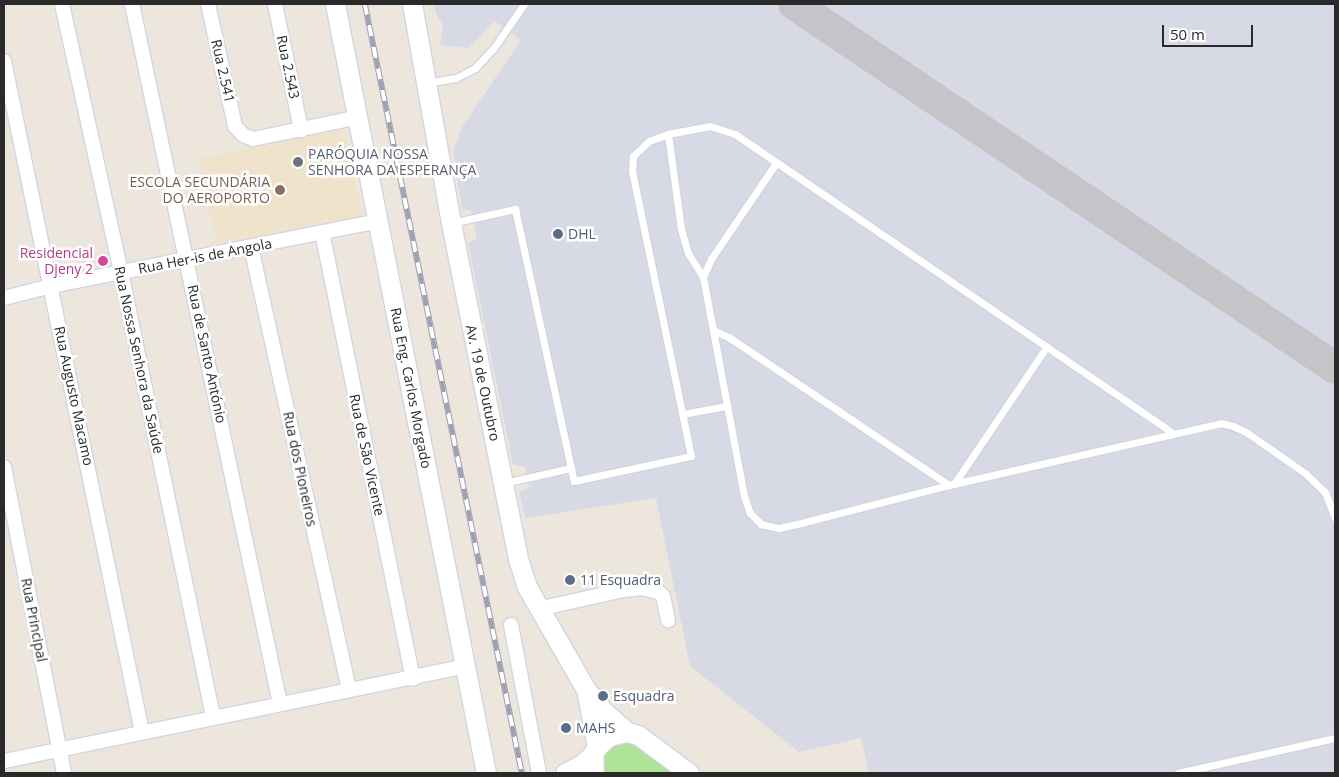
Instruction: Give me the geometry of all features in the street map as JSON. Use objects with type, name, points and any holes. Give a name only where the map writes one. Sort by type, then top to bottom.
[{"type":"street","name":"Rua Nossa Senhora da Saúde","points":[[62,4],[121,272],[213,717]]},
{"type":"street","name":"Rua de Santo António","points":[[132,4],[188,260],[280,704]]},
{"type":"street","name":"Rua 2.541","points":[[208,4],[235,126],[243,135],[253,139],[301,130]]},
{"type":"street","name":"Rua 2.543","points":[[275,4],[301,130]]},
{"type":"street","name":"Rua Eng. Carlos Morgado","points":[[335,4],[359,117],[486,773]]},
{"type":"street","name":"Av. 19 de Outubro","points":[[412,4],[451,223],[518,559],[527,586],[538,609],[586,688],[603,711],[627,732],[638,735],[689,773]]},
{"type":"street","name":"Rua Augusto Macamo","points":[[4,61],[142,732]]},
{"type":"street","points":[[301,130],[359,117]]},
{"type":"street","name":"Rua Her-is de Angola","points":[[4,298],[51,286],[378,221]]},
{"type":"street","name":"Rua de São Vicente","points":[[322,232],[413,679]]},
{"type":"street","name":"Rua dos Pioneiros","points":[[251,247],[349,690]]},
{"type":"street","name":"Rua Principal","points":[[4,467],[64,773]]},
{"type":"street","points":[[538,609],[641,588],[658,592],[663,596],[668,620]]},
{"type":"street","points":[[511,624],[539,773]]},
{"type":"street","points":[[4,761],[213,717],[413,679],[465,666]]},
{"type":"street","points":[[586,688],[595,750],[594,773]]},
{"type":"street","points":[[565,773],[581,765],[609,736],[627,732]]},
{"type":"lane","points":[[425,83],[456,78],[475,68],[493,49],[524,4]]},
{"type":"lane","points":[[451,223],[514,209],[574,481],[691,456],[632,171],[633,156],[639,148],[649,141],[668,134],[710,126],[720,127],[735,134],[1173,433]]},
{"type":"lane","points":[[668,134],[680,230],[688,253],[703,277],[744,496],[750,513],[762,524],[779,528],[952,485],[1173,433],[1221,424],[1233,426],[1305,473],[1325,492],[1335,518]]},
{"type":"lane","points":[[703,277],[710,259],[776,163]]},
{"type":"lane","points":[[713,330],[730,338],[952,485]]},
{"type":"lane","points":[[952,485],[1047,346]]},
{"type":"lane","points":[[682,414],[727,406]]},
{"type":"lane","points":[[504,483],[571,468]]},
{"type":"lane","points":[[1178,773],[1335,738]]},
{"type":"shaded area","points":[[434,4],[1335,4],[1335,773],[869,773],[861,738],[799,752],[690,666],[656,498],[525,518],[519,492],[529,487],[525,467],[513,464],[468,243],[477,238],[471,211],[462,209],[453,152],[462,127],[521,40],[495,21],[469,48],[440,45],[443,25],[436,14]]},
{"type":"shaded area","name":"ESCOLA SECUNDÁRIA DO AEROPORTO","points":[[344,128],[364,221],[218,252],[198,159]]},
{"type":"green space","points":[[624,741],[636,744],[675,773],[601,773],[599,760],[605,746]]},
{"type":"taxiway","points":[[794,4],[1335,368]]},
{"type":"railway","points":[[365,4],[522,773]]},
{"type":"place","name":"PARÓQUIA NOSSA SENHORA DA ESPERANÇA","points":[[298,162]]},
{"type":"place","name":"ESCOLA SECUNDÁRIA DO AEROPORTO","points":[[280,190]]},
{"type":"place","name":"DHL","points":[[558,234]]},
{"type":"place","name":"Residencial Djeny 2","points":[[103,261]]},
{"type":"place","name":"11 Esquadra","points":[[570,580]]},
{"type":"place","name":"Esquadra","points":[[603,696]]},
{"type":"place","name":"MAHS","points":[[566,728]]}]
